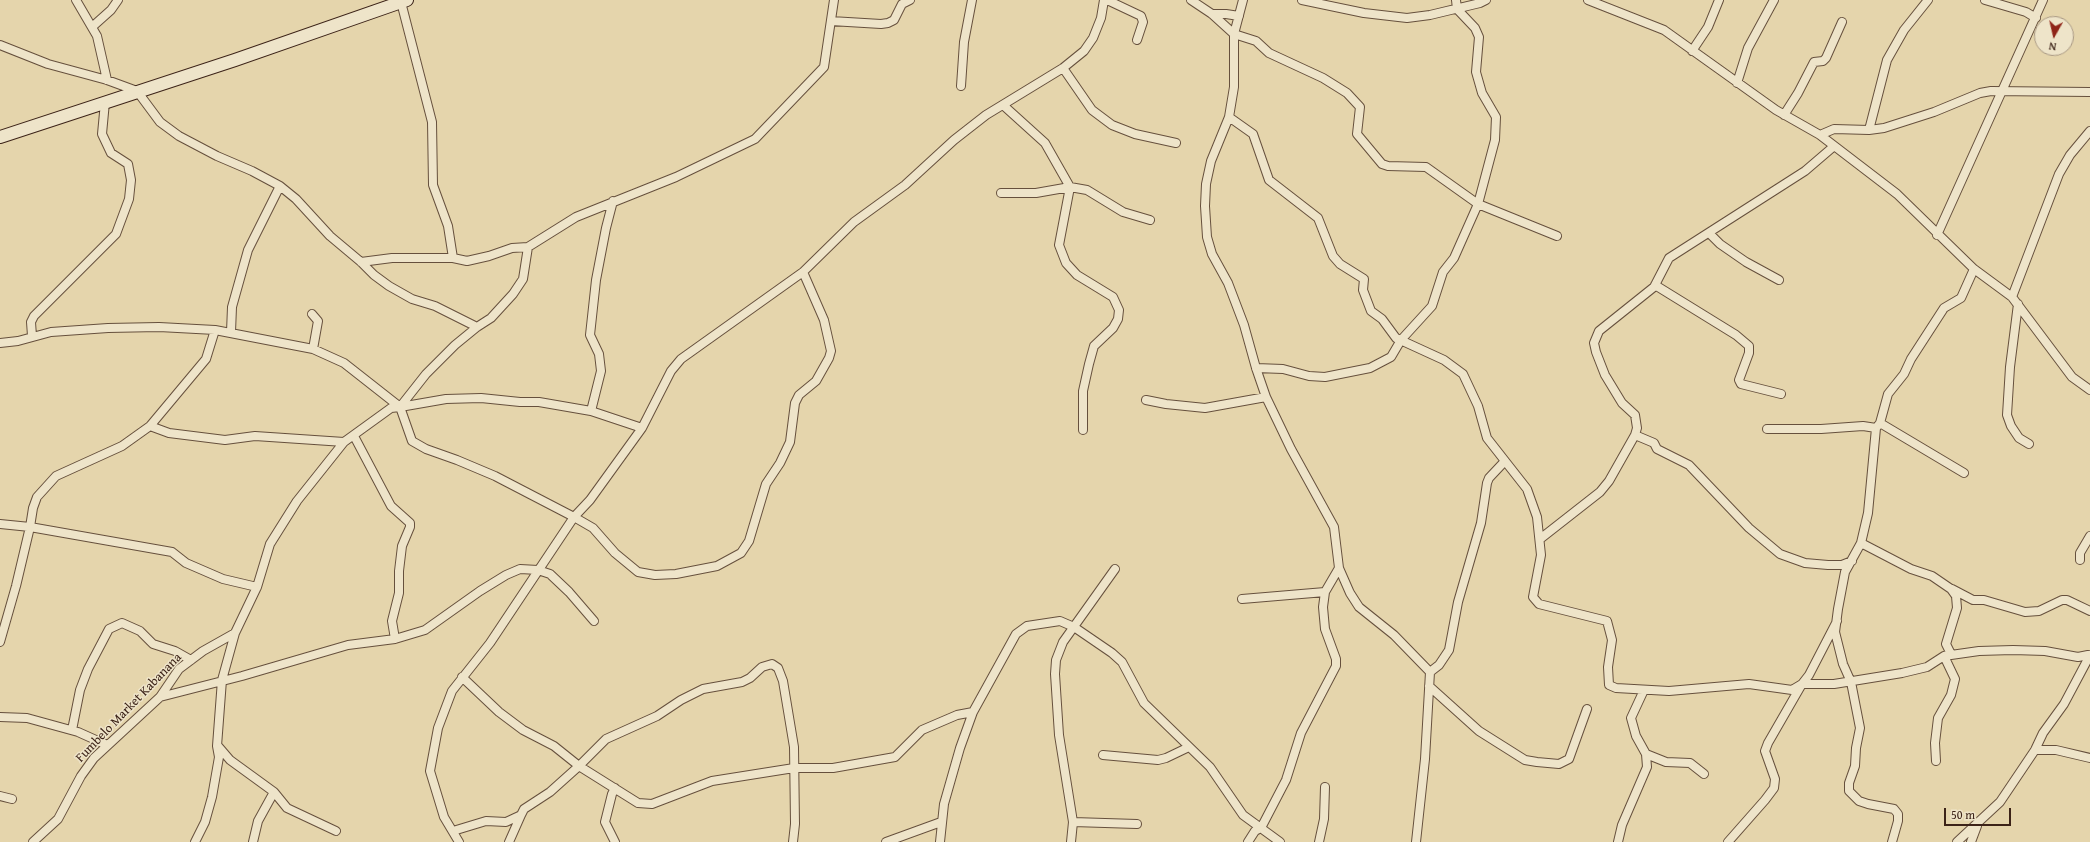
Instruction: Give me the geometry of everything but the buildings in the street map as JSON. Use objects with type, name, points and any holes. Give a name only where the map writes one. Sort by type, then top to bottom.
[{"type":"street","points":[[76,0],[97,36],[107,80]]},
{"type":"street","points":[[92,27],[111,10],[118,0]]},
{"type":"street","points":[[362,262],[392,258],[453,258],[467,261],[478,260],[512,248],[528,247],[576,218],[613,201],[676,177],[755,139],[824,67],[834,0]]},
{"type":"street","points":[[832,21],[881,24],[888,23],[894,20],[902,4],[910,0]]},
{"type":"street","points":[[961,86],[964,42],[972,0]]},
{"type":"street","points":[[459,842],[444,817],[430,771],[438,728],[452,691],[490,643],[574,517],[590,500],[642,428],[671,371],[682,359],[803,272],[854,222],[905,185],[954,140],[986,115],[1063,68],[1084,51],[1093,38],[1106,0],[1141,16],[1143,22],[1137,40]]},
{"type":"street","points":[[1191,0],[1212,14],[1234,34],[1256,41],[1269,53],[1323,78],[1347,93],[1360,106],[1357,134],[1382,164],[1388,166],[1426,167],[1478,204],[1557,236]]},
{"type":"street","points":[[1243,0],[1234,34],[1234,87],[1229,117],[1211,161],[1206,184],[1205,206],[1207,237],[1212,254],[1228,283],[1244,325],[1266,398],[1290,449],[1334,527],[1339,568],[1350,593],[1359,607],[1394,635],[1430,672]]},
{"type":"street","points":[[1302,0],[1364,14],[1392,17],[1430,15],[1486,0]]},
{"type":"street","points":[[1256,368],[1283,369],[1310,376],[1325,377],[1343,375],[1370,368],[1392,357],[1401,340],[1432,306],[1443,272],[1454,258],[1478,204],[1495,140],[1496,117],[1482,93],[1476,72],[1479,37],[1475,28],[1456,9],[1456,0]]},
{"type":"street","points":[[1588,0],[1664,30],[1784,115],[1820,135],[1897,194],[1937,235],[1974,269],[2012,297],[2072,377],[2090,390]]},
{"type":"street","points":[[1692,51],[1708,27],[1719,0]]},
{"type":"street","points":[[1737,83],[1748,48],[1774,0]]},
{"type":"street","points":[[1869,130],[1887,60],[1904,30],[1928,0]]},
{"type":"street","points":[[1984,0],[2026,12],[2034,17]]},
{"type":"street","points":[[2037,16],[2043,0]]},
{"type":"street","points":[[0,137],[235,60],[404,1],[432,122],[433,184],[448,226],[453,258]]},
{"type":"street","points":[[1212,14],[1239,16]]},
{"type":"street","points":[[1784,115],[1814,62],[1823,61],[1826,58],[1842,22]]},
{"type":"street","points":[[1937,235],[2034,22]]},
{"type":"street","points":[[0,44],[48,64],[107,80],[137,91],[160,122],[179,136],[280,186],[296,199],[330,236],[362,262],[374,275],[412,299],[435,306],[476,327]]},
{"type":"street","points":[[1063,68],[1092,110],[1112,125],[1135,134],[1176,143]]},
{"type":"street","points":[[1820,135],[1834,129],[1869,130],[1884,128],[1913,119],[1980,93],[1991,91],[2090,92]]},
{"type":"street","points":[[32,336],[31,322],[34,316],[116,234],[129,199],[131,180],[128,164],[111,153],[102,134],[105,102]]},
{"type":"street","points":[[1004,105],[1045,143],[1070,186],[1059,245],[1066,263],[1077,275],[1113,297],[1119,310],[1118,319],[1113,328],[1094,346],[1083,391],[1083,430]]},
{"type":"street","points":[[1229,117],[1253,134],[1269,180],[1318,218],[1333,256],[1340,264],[1364,279],[1363,290],[1371,312],[1382,319],[1388,330],[1401,340],[1444,360],[1463,374],[1478,406],[1487,438],[1527,489],[1537,517],[1541,555],[1533,591],[1534,601],[1539,604],[1607,621],[1612,640],[1608,667],[1609,685],[1616,688],[1669,691],[1749,684],[1792,690],[1802,684],[1851,682],[1927,667],[1948,655],[2013,650],[2045,651],[2078,657],[2089,655]]},
{"type":"street","points":[[2012,297],[2059,174],[2070,155],[2090,131]]},
{"type":"street","points":[[1540,539],[1600,492],[1609,481],[1635,435],[1637,428],[1635,415],[1622,403],[1605,375],[1594,343],[1599,331],[1655,285],[1670,258],[1805,171],[1833,146]]},
{"type":"street","points":[[231,332],[232,307],[248,250],[280,186]]},
{"type":"street","points":[[1001,193],[1036,193],[1070,186],[1087,190],[1123,212],[1150,220]]},
{"type":"street","points":[[591,411],[602,370],[599,354],[590,335],[596,280],[613,201]]},
{"type":"street","points":[[1709,233],[1720,244],[1739,258],[1779,280]]},
{"type":"street","points":[[400,407],[426,374],[455,345],[476,327],[491,318],[513,294],[523,279],[528,247]]},
{"type":"street","points":[[1892,842],[1898,821],[1898,814],[1894,809],[1859,801],[1849,791],[1848,782],[1855,766],[1856,748],[1860,728],[1851,682],[1842,664],[1835,632],[1845,572],[1861,543],[1868,513],[1878,426],[1888,394],[1904,374],[1910,359],[1944,308],[1961,298],[1974,269]]},
{"type":"street","points":[[0,343],[18,341],[51,332],[108,328],[159,327],[231,332],[313,349],[344,364],[400,407],[412,441],[416,444],[496,476],[574,517],[593,528],[615,553],[638,572],[655,575],[699,571],[717,566],[741,553],[750,541],[766,484],[780,463],[790,442],[795,403],[799,395],[816,381],[829,358],[831,351],[824,320],[803,272]]},
{"type":"street","points":[[1655,285],[1736,335],[1749,346],[1750,353],[1739,380],[1741,384],[1781,394]]},
{"type":"street","points":[[2018,304],[2010,367],[2007,415],[2011,426],[2019,438],[2029,444]]},
{"type":"street","points":[[312,314],[318,321],[313,349]]},
{"type":"street","points":[[0,642],[30,527],[34,503],[56,476],[116,449],[150,426],[206,359],[215,330]]},
{"type":"street","points":[[195,842],[205,822],[212,797],[219,757],[218,746],[222,680],[235,634],[257,587],[270,544],[297,501],[344,442],[391,408],[446,399],[481,398],[520,402],[539,402],[591,411],[642,428]]},
{"type":"street","points":[[1146,400],[1166,404],[1205,408],[1266,398]]},
{"type":"street","points":[[150,426],[169,433],[225,440],[255,436],[344,442]]},
{"type":"street","points":[[1767,429],[1822,429],[1878,426],[1964,473]]},
{"type":"street","points":[[1635,435],[1654,443],[1657,449],[1689,465],[1750,528],[1780,554],[1805,563],[1842,565],[1852,561]]},
{"type":"street","points":[[354,436],[391,506],[410,523],[402,546],[399,571],[399,593],[392,621],[395,639]]},
{"type":"street","points":[[1416,842],[1430,672],[1439,665],[1449,650],[1458,602],[1481,523],[1487,483],[1489,478],[1505,461]]},
{"type":"street","points":[[0,524],[30,527],[172,552],[186,563],[216,576],[257,587]]},
{"type":"street","points":[[2080,560],[2080,553],[2090,536]]},
{"type":"street","points":[[1861,543],[1911,569],[1932,576],[1951,589],[1973,600],[1984,600],[2025,612],[2039,611],[2062,600],[2067,600],[2090,610]]},
{"type":"street","points":[[1248,842],[1255,831],[1261,828],[1286,780],[1301,734],[1336,666],[1336,659],[1325,629],[1323,606],[1325,592],[1339,568]]},
{"type":"street","points":[[160,696],[242,676],[348,645],[395,639],[430,628],[480,592],[506,575],[520,569],[538,570],[550,574],[569,592],[594,621]]},
{"type":"street","points":[[1071,842],[1073,822],[1059,735],[1055,674],[1056,660],[1063,642],[1114,569]]},
{"type":"street","points":[[1936,761],[1935,743],[1938,718],[1951,695],[1955,678],[1946,644],[1957,608],[1956,596],[1951,589]]},
{"type":"street","points":[[1242,599],[1325,592]]},
{"type":"street","points":[[940,842],[941,822],[960,748],[973,712],[1016,634],[1027,626],[1060,621],[1074,627],[1112,653],[1122,662],[1144,703],[1210,768],[1243,815],[1280,842]]},
{"type":"street","points":[[1728,842],[1774,788],[1775,779],[1765,751],[1768,742],[1802,684],[1809,675],[1838,621]]},
{"type":"street","points":[[72,730],[80,690],[88,669],[109,629],[122,623],[140,631],[153,644],[176,651],[191,660]]},
{"type":"street","name":"Fumbelo Market Kabanana","points":[[33,842],[58,819],[81,776],[94,758],[160,696],[179,669],[203,651],[235,634]]},
{"type":"street","points":[[1957,842],[2000,802],[2035,750],[2043,733],[2072,691],[2089,655]]},
{"type":"street","points":[[509,842],[524,809],[550,792],[606,739],[657,716],[681,700],[702,689],[742,682],[750,678],[762,667],[772,664],[778,668],[783,681],[794,747],[796,824],[793,842]]},
{"type":"street","points":[[462,677],[499,712],[523,730],[554,746],[579,766],[638,803],[652,804],[712,781],[794,768],[833,768],[891,758],[898,755],[922,730],[957,715],[973,712]]},
{"type":"street","points":[[1429,686],[1479,731],[1525,760],[1537,762],[1559,764],[1569,759],[1587,709]]},
{"type":"street","points":[[1618,842],[1622,825],[1647,767],[1646,754],[1636,736],[1631,718],[1644,690]]},
{"type":"street","points":[[0,717],[27,718],[72,730],[107,745]]},
{"type":"street","points":[[218,746],[230,760],[274,792],[287,808],[336,831]]},
{"type":"street","points":[[1103,755],[1158,760],[1166,758],[1189,747]]},
{"type":"street","points":[[2035,750],[2056,750],[2090,758]]},
{"type":"street","points":[[1646,754],[1666,762],[1690,763],[1704,774]]},
{"type":"street","points":[[1319,842],[1324,819],[1325,787]]},
{"type":"street","points":[[615,788],[605,822],[615,842]]},
{"type":"street","points":[[253,842],[258,821],[274,792]]},
{"type":"street","points":[[0,796],[12,799]]},
{"type":"street","points":[[453,831],[486,821],[506,822],[521,815]]},
{"type":"street","points":[[886,842],[941,822]]},
{"type":"street","points":[[1073,822],[1137,824]]},
{"type":"street","points":[[1971,842],[1978,824]]}]
